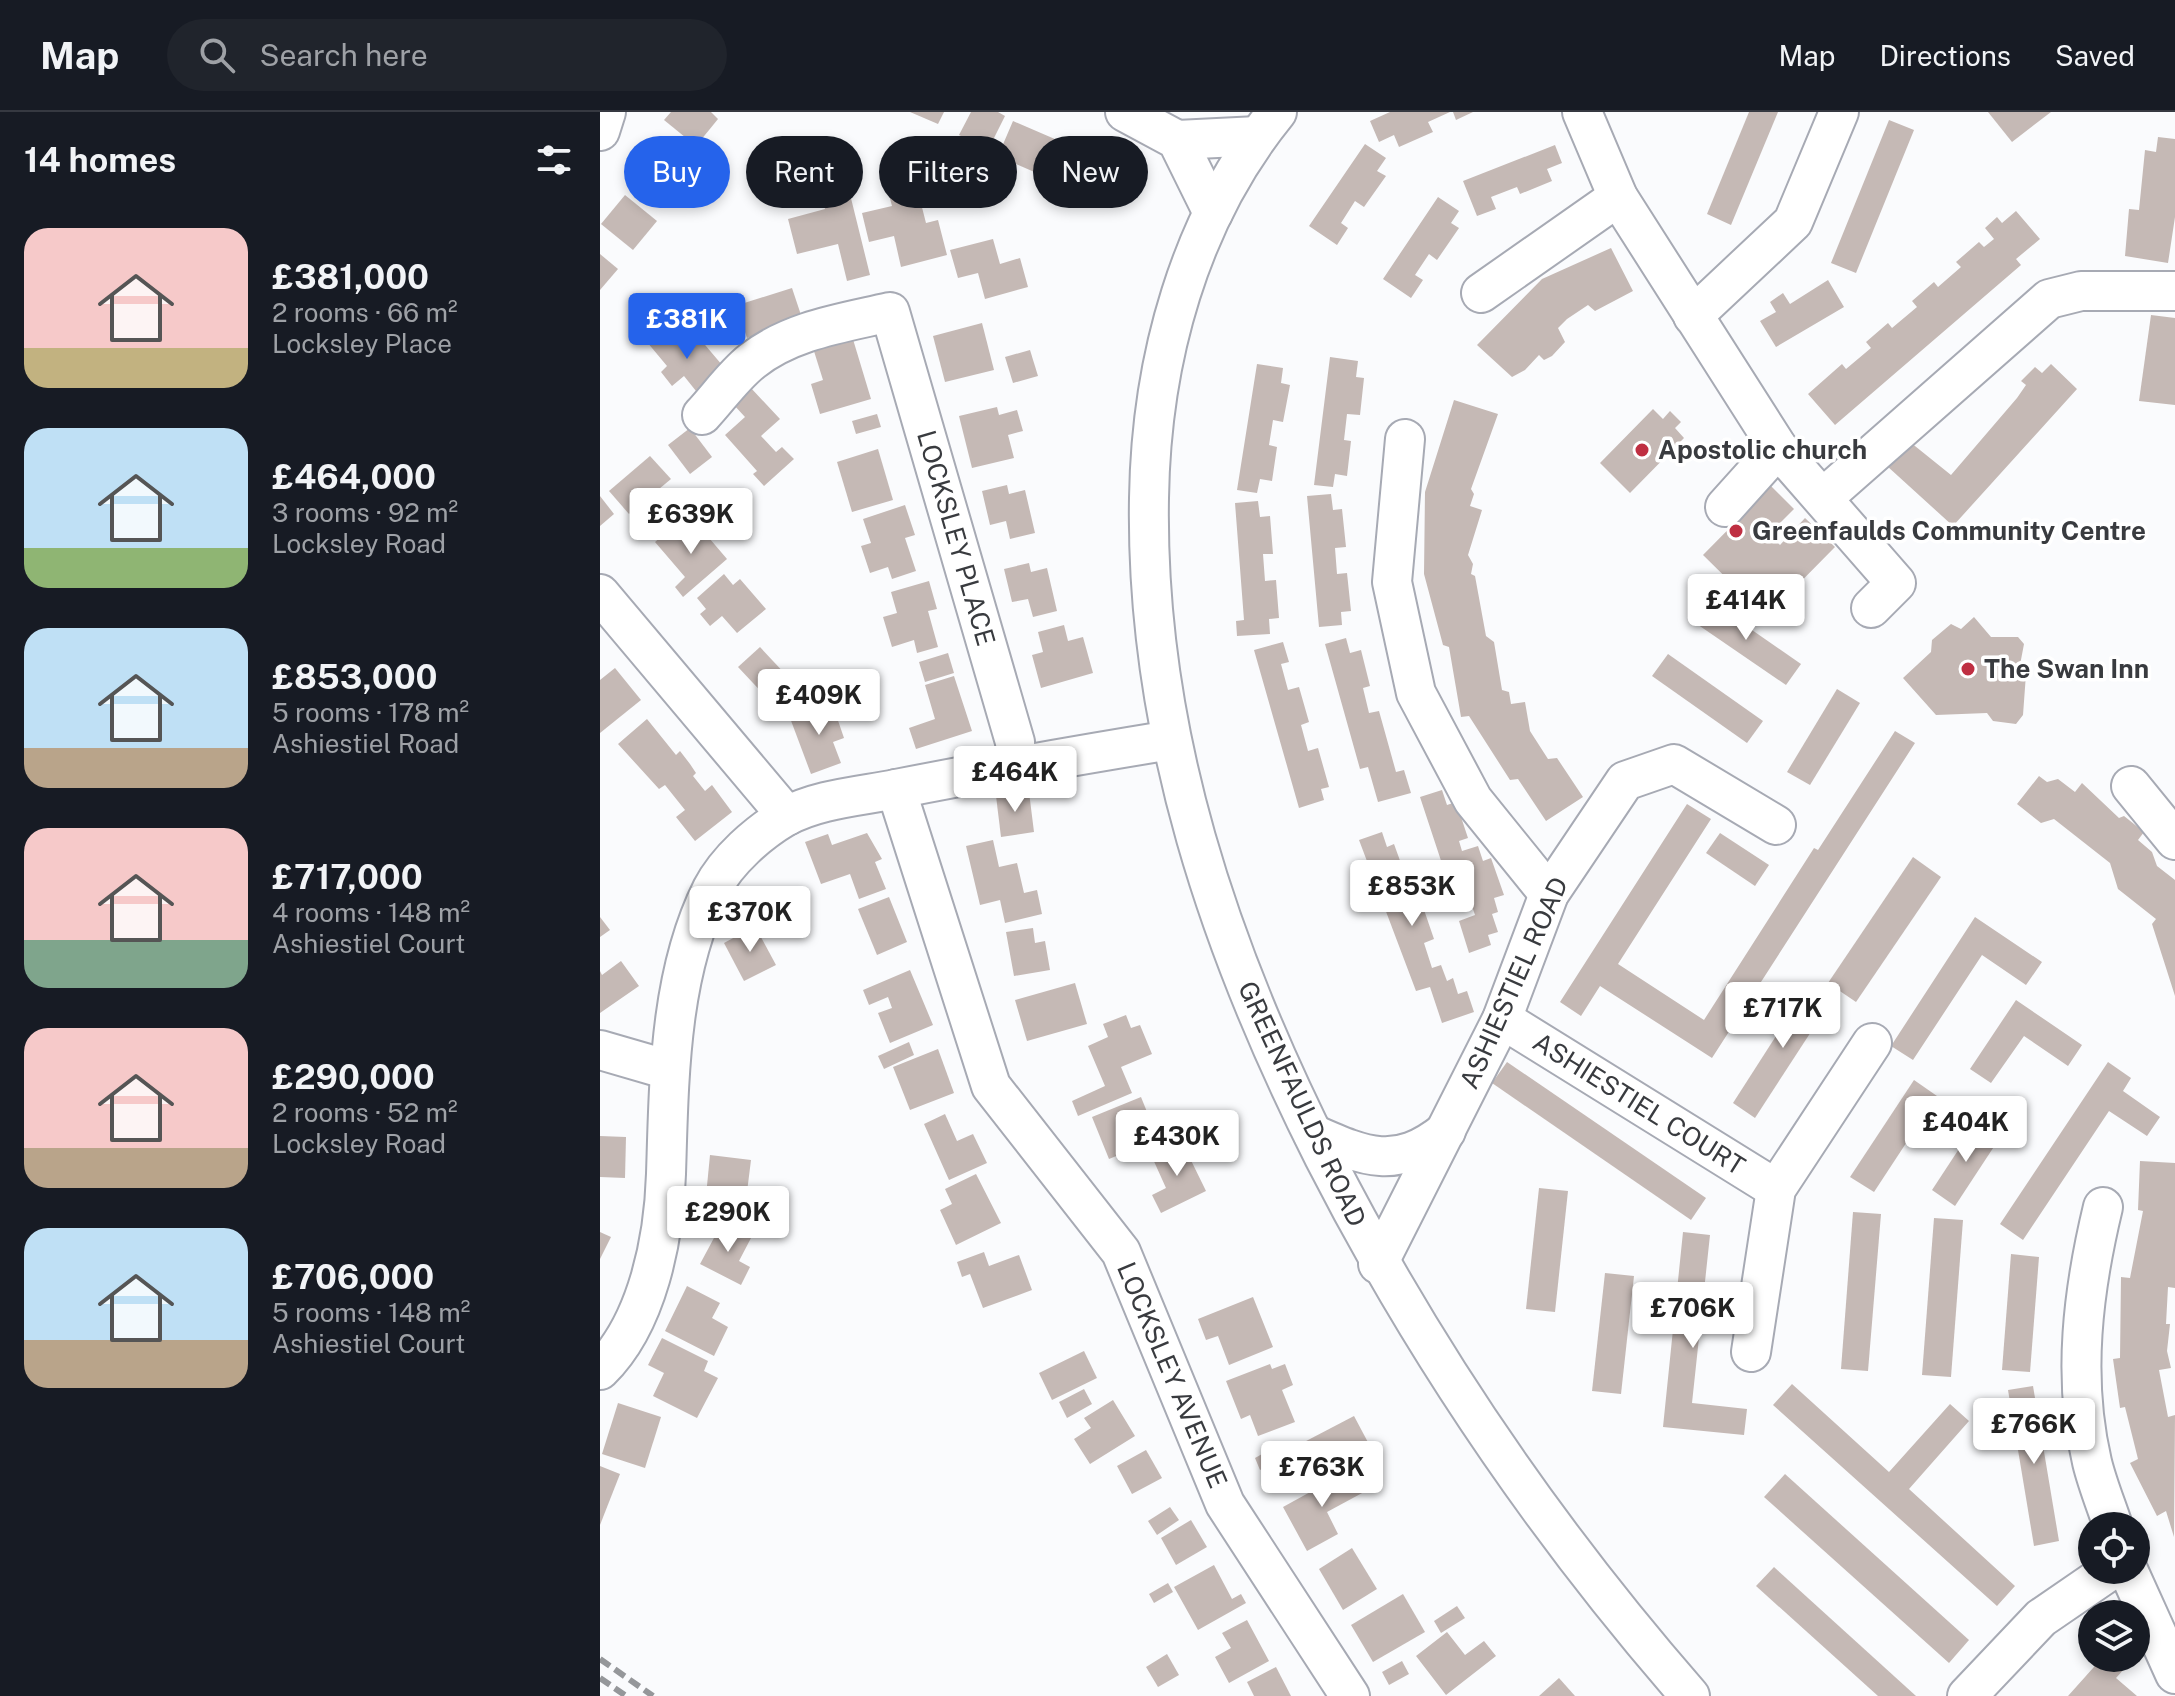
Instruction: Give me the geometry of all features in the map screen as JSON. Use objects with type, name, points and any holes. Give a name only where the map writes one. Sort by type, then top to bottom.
[{"type":"street","points":[[600,131],[606,112]]},
{"type":"street","points":[[1125,112],[1177,140],[1213,213]]},
{"type":"street","points":[[1582,112],[1618,197],[1778,448],[1824,497],[1883,595]]},
{"type":"street","points":[[1693,316],[1793,222],[1839,112]]},
{"type":"street","points":[[1177,140],[1268,124]]},
{"type":"street","name":"GREENFAULDS ROAD","points":[[1268,124],[1213,213],[1173,311],[1150,431],[1148,578],[1171,740],[1210,893],[1247,991],[1378,1264],[1433,1356],[1502,1458],[1618,1614],[1690,1696]]},
{"type":"street","points":[[1481,293],[1618,197]]},
{"type":"street","points":[[1824,497],[2049,299],[2081,291],[2175,291]]},
{"type":"street","name":"LOCKSLEY PLACE","points":[[702,415],[748,363],[770,348],[828,326],[890,312],[1015,742],[1016,765]]},
{"type":"street","points":[[1405,439],[1392,582],[1416,693],[1473,800],[1549,894]]},
{"type":"street","points":[[1725,507],[1778,448]]},
{"type":"street","points":[[600,594],[787,816]]},
{"type":"street","points":[[600,1370],[609,1362],[644,1298],[665,1218],[669,1070],[686,959],[713,887],[749,843],[787,816],[830,802],[1016,765],[1171,740]]},
{"type":"street","name":"ASHIESTIEL ROAD","points":[[1378,1264],[1502,1019],[1549,894],[1625,781],[1674,764],[1776,825]]},
{"type":"street","points":[[2131,786],[2175,840]]},
{"type":"street","name":"LOCKSLEY AVENUE","points":[[896,789],[991,1086],[1121,1252],[1225,1504],[1350,1696]]},
{"type":"street","name":"ASHIESTIEL COURT","points":[[1502,1019],[1776,1189]]},
{"type":"street","name":"ASHIESTIEL COURT","points":[[1751,1352],[1776,1189],[1872,1043]]},
{"type":"street","points":[[600,1050],[669,1070]]},
{"type":"street","points":[[1313,1134],[1376,1159],[1428,1145],[1446,1131]]},
{"type":"street","points":[[2103,1207],[2089,1264],[2082,1337],[2083,1401],[2092,1462],[2108,1512]]},
{"type":"street","points":[[1967,1696],[2041,1618],[2091,1584]]},
{"type":"street","points":[[2134,1584],[2175,1674]]},
{"type":"building","points":[[671,112],[711,112],[718,119],[704,136],[684,136],[664,120]]},
{"type":"building","points":[[910,112],[944,112],[938,124]]},
{"type":"building","points":[[971,112],[998,112],[1005,116],[995,136],[959,135]]},
{"type":"building","points":[[1390,112],[1450,112],[1428,122],[1433,132],[1399,147],[1394,135],[1379,142],[1370,121]]},
{"type":"building","points":[[1453,112],[1473,112],[1456,120]]},
{"type":"building","points":[[1749,112],[1778,112],[1731,225],[1707,214]]},
{"type":"building","points":[[1988,112],[2051,112],[2012,142]]},
{"type":"building","points":[[1889,120],[1914,130],[1856,273],[1831,263]]},
{"type":"building","points":[[1013,121],[1048,136],[1033,136],[1033,171],[1017,164],[1017,136],[1007,136]]},
{"type":"building","points":[[2158,137],[2175,139],[2175,217],[2168,263],[2125,256],[2129,209],[2139,210],[2145,150],[2156,152]]},
{"type":"building","points":[[1365,144],[1386,158],[1377,171],[1386,176],[1364,207],[1355,201],[1341,223],[1348,228],[1337,245],[1309,226]]},
{"type":"building","points":[[1555,145],[1562,163],[1547,169],[1552,181],[1520,194],[1517,187],[1491,197],[1496,209],[1477,216],[1463,181]]},
{"type":"building","points":[[624,196],[624,208],[641,208],[657,221],[633,250],[601,224]]},
{"type":"building","points":[[1438,197],[1459,211],[1451,223],[1459,228],[1437,260],[1429,254],[1415,275],[1423,280],[1411,298],[1383,279]]},
{"type":"building","points":[[853,208],[870,275],[847,281],[838,244],[797,254],[788,219],[825,209]]},
{"type":"building","points":[[883,208],[922,208],[926,223],[938,220],[947,255],[901,267],[894,236],[869,242],[862,213]]},
{"type":"building","points":[[2016,211],[2040,239],[2016,259],[2021,265],[1835,425],[1808,394],[1842,364],[1846,369],[1871,348],[1866,342],[1888,323],[1892,328],[1917,307],[1912,301],[1934,282],[1938,287],[1961,267],[1956,262],[1979,242],[1984,247],[1994,239],[1985,228],[1997,217],[2002,223]]},
{"type":"building","points":[[993,239],[1000,264],[1020,258],[1028,287],[985,299],[978,273],[958,278],[950,250]]},
{"type":"building","points":[[1611,248],[1633,291],[1595,311],[1588,305],[1567,319],[1558,328],[1565,342],[1552,356],[1544,360],[1539,355],[1525,370],[1512,377],[1477,345],[1542,279]]},
{"type":"building","points":[[600,254],[618,269],[600,290]]},
{"type":"building","points":[[1828,280],[1844,307],[1776,347],[1760,321],[1776,312],[1770,302],[1783,293],[1790,304]]},
{"type":"building","points":[[792,288],[803,321],[747,338],[744,329],[729,333],[722,310]]},
{"type":"building","points":[[2151,315],[2175,318],[2175,405],[2139,401]]},
{"type":"building","points":[[982,323],[994,370],[945,382],[933,336]]},
{"type":"building","points":[[667,324],[688,349],[700,339],[728,372],[700,396],[684,376],[672,386],[661,372],[667,366],[647,342]]},
{"type":"building","points":[[852,336],[871,399],[820,414],[811,384],[823,380],[813,348]]},
{"type":"building","points":[[1030,350],[1038,376],[1013,383],[1005,357]]},
{"type":"building","points":[[1330,357],[1358,361],[1356,377],[1364,378],[1360,415],[1347,414],[1344,440],[1351,441],[1347,476],[1335,474],[1333,487],[1314,485]]},
{"type":"building","points":[[1257,364],[1283,368],[1281,383],[1290,385],[1283,422],[1273,420],[1269,445],[1277,447],[1272,481],[1260,479],[1257,493],[1237,490]]},
{"type":"building","points":[[2051,364],[2077,389],[1953,526],[1887,466],[1910,442],[1951,475],[2017,398],[2026,385],[2021,381],[2035,367],[2042,373]]},
{"type":"building","points":[[750,387],[780,419],[761,436],[776,452],[782,447],[794,459],[764,486],[753,474],[757,471],[725,435],[745,417],[733,404]]},
{"type":"building","points":[[1454,400],[1498,414],[1471,489],[1474,494],[1470,506],[1482,510],[1468,555],[1473,564],[1471,574],[1475,576],[1486,636],[1494,642],[1502,690],[1509,692],[1511,704],[1525,702],[1530,731],[1548,759],[1557,758],[1583,797],[1546,821],[1518,779],[1510,780],[1469,716],[1461,717],[1449,647],[1443,645],[1424,574],[1425,492]]},
{"type":"building","points":[[997,407],[999,415],[1017,410],[1023,431],[1008,435],[1014,458],[972,468],[959,416]]},
{"type":"building","name":"Apostolic church","points":[[1653,409],[1663,419],[1670,411],[1681,422],[1675,428],[1684,438],[1630,493],[1600,463]]},
{"type":"building","points":[[877,414],[881,427],[856,434],[852,421]]},
{"type":"building","points":[[690,428],[712,457],[690,474],[668,445]]},
{"type":"building","points":[[878,449],[893,500],[852,512],[837,462]]},
{"type":"building","points":[[650,456],[671,479],[629,514],[609,491]]},
{"type":"building","points":[[1007,485],[1009,494],[1025,490],[1035,533],[1010,539],[1006,521],[990,525],[982,491]]},
{"type":"building","points":[[1771,486],[1794,509],[1769,534],[1780,545],[1805,518],[1835,547],[1766,617],[1703,555]]},
{"type":"building","points":[[1331,494],[1333,510],[1342,509],[1346,547],[1335,548],[1337,574],[1347,573],[1351,611],[1341,612],[1342,625],[1319,627],[1307,496]]},
{"type":"building","points":[[600,496],[614,514],[600,526]]},
{"type":"building","points":[[1258,501],[1260,517],[1270,516],[1273,554],[1263,554],[1265,581],[1276,580],[1279,618],[1269,619],[1270,634],[1237,636],[1236,621],[1244,620],[1235,503]]},
{"type":"building","points":[[905,505],[915,535],[905,538],[916,571],[892,579],[888,567],[870,573],[861,546],[871,543],[863,519]]},
{"type":"building","points":[[676,524],[685,535],[698,525],[727,559],[683,597],[675,587],[685,577],[655,542]]},
{"type":"building","points":[[1029,563],[1031,572],[1047,568],[1057,611],[1033,617],[1028,599],[1012,602],[1004,569]]},
{"type":"building","points":[[724,574],[733,585],[740,579],[766,609],[737,633],[722,616],[710,626],[700,614],[706,609],[697,598]]},
{"type":"building","points":[[929,581],[937,609],[928,611],[938,647],[917,653],[914,640],[892,647],[883,617],[897,613],[891,592]]},
{"type":"building","points":[[1706,598],[1801,664],[1786,685],[1691,620]]},
{"type":"building","name":"The Swan Inn","points":[[1974,617],[1991,637],[2018,637],[2024,644],[2020,665],[2026,674],[2023,715],[2016,724],[1993,721],[1987,713],[1936,715],[1903,678],[1931,652],[1932,640],[1951,624],[1961,629]]},
{"type":"building","points":[[1064,625],[1068,641],[1083,637],[1093,673],[1041,688],[1032,655],[1043,652],[1038,632]]},
{"type":"building","points":[[1346,638],[1350,653],[1361,650],[1370,686],[1363,688],[1369,713],[1379,711],[1396,772],[1404,770],[1411,793],[1378,802],[1368,767],[1360,769],[1325,644]]},
{"type":"building","points":[[1283,642],[1289,662],[1281,664],[1288,690],[1299,687],[1309,722],[1301,725],[1308,751],[1318,748],[1329,787],[1321,789],[1324,800],[1299,808],[1254,650]]},
{"type":"building","points":[[760,647],[788,677],[767,698],[738,667]]},
{"type":"building","points":[[948,653],[954,673],[925,682],[919,662]]},
{"type":"building","points":[[1668,654],[1763,721],[1747,743],[1652,676]]},
{"type":"building","points":[[615,668],[641,700],[600,733],[600,680]]},
{"type":"building","points":[[954,676],[972,731],[916,749],[909,728],[935,719],[925,685]]},
{"type":"building","points":[[1837,689],[1860,703],[1810,785],[1787,772]]},
{"type":"building","points":[[832,703],[844,738],[833,742],[841,763],[811,774],[790,718]]},
{"type":"building","points":[[647,719],[676,755],[680,751],[705,791],[712,785],[732,812],[695,841],[676,817],[685,810],[665,785],[659,789],[618,744]]},
{"type":"building","points":[[1895,731],[1915,743],[1712,1058],[1600,986],[1581,1016],[1560,1002],[1687,804],[1711,819],[1618,964],[1704,1020],[1814,848],[1818,850]]},
{"type":"building","points":[[2039,776],[2047,782],[2058,779],[2075,792],[2082,783],[2119,818],[2124,816],[2144,832],[2138,840],[2152,852],[2157,866],[2175,880],[2175,996],[2152,924],[2156,919],[2118,889],[2110,863],[2054,819],[2041,823],[2017,804]]},
{"type":"building","points":[[1442,790],[1447,805],[1456,802],[1468,838],[1459,841],[1462,851],[1478,846],[1483,861],[1491,858],[1504,895],[1494,898],[1498,912],[1492,914],[1498,932],[1488,935],[1491,945],[1469,953],[1459,921],[1475,915],[1464,883],[1450,888],[1420,797]]},
{"type":"building","points":[[1029,792],[1034,832],[1001,837],[996,796]]},
{"type":"building","points":[[1382,832],[1387,847],[1394,844],[1416,905],[1422,904],[1434,939],[1424,943],[1432,968],[1441,965],[1447,981],[1453,978],[1458,994],[1467,991],[1474,1012],[1442,1023],[1430,987],[1416,991],[1359,840]]},
{"type":"building","points":[[867,833],[882,859],[875,862],[886,889],[859,899],[850,874],[821,884],[805,842],[828,834],[832,845]]},
{"type":"building","points":[[1720,833],[1769,865],[1755,886],[1706,853]]},
{"type":"building","points":[[993,840],[999,867],[1017,863],[1024,893],[1037,890],[1042,914],[1005,923],[1000,900],[980,905],[966,846]]},
{"type":"building","points":[[1913,857],[1941,877],[1856,1002],[1828,983]]},
{"type":"building","points":[[889,897],[907,942],[877,955],[858,909]]},
{"type":"building","points":[[600,917],[610,930],[600,937]]},
{"type":"building","points":[[1975,917],[2042,962],[2026,985],[1982,955],[1913,1060],[1891,1046]]},
{"type":"building","points":[[755,926],[776,965],[744,981],[724,943]]},
{"type":"building","points":[[1033,928],[1035,943],[1045,941],[1050,970],[1014,976],[1006,932]]},
{"type":"building","points":[[621,961],[639,986],[600,1013],[600,971],[602,975]]},
{"type":"building","points":[[910,970],[933,1025],[890,1043],[878,1013],[892,1008],[888,997],[869,1005],[863,990]]},
{"type":"building","points":[[1075,983],[1087,1024],[1027,1041],[1015,1000]]},
{"type":"building","points":[[1810,983],[1833,998],[1755,1118],[1733,1103]]},
{"type":"building","points":[[2016,1000],[2082,1045],[2068,1066],[2024,1036],[1991,1083],[1970,1069]]},
{"type":"building","points":[[1126,1015],[1131,1028],[1140,1025],[1152,1054],[1121,1067],[1132,1093],[1078,1116],[1072,1101],[1105,1086],[1088,1046],[1108,1037],[1103,1024]]},
{"type":"building","points":[[909,1042],[914,1055],[884,1069],[878,1056]]},
{"type":"building","points":[[938,1049],[954,1093],[910,1110],[893,1067]]},
{"type":"building","points":[[1507,1062],[1706,1198],[1691,1220],[1492,1083]]},
{"type":"building","points":[[2108,1062],[2131,1078],[2123,1091],[2160,1117],[2147,1136],[2109,1111],[2023,1240],[2000,1224]]},
{"type":"building","points":[[1914,1080],[1937,1096],[1874,1192],[1850,1177]]},
{"type":"building","points":[[1141,1097],[1158,1139],[1109,1159],[1092,1117]]},
{"type":"building","points":[[945,1114],[957,1141],[973,1134],[987,1163],[949,1180],[924,1124]]},
{"type":"building","points":[[1976,1123],[1999,1139],[1955,1206],[1932,1190]]},
{"type":"building","points":[[600,1136],[626,1137],[625,1178],[600,1177]]},
{"type":"building","points":[[1182,1142],[1206,1191],[1161,1213],[1152,1195],[1166,1188],[1152,1157]]},
{"type":"building","points":[[710,1155],[751,1160],[746,1200],[706,1196]]},
{"type":"building","points":[[2140,1161],[2175,1163],[2175,1288],[2168,1287],[2166,1324],[2170,1324],[2167,1351],[2171,1368],[2159,1370],[2168,1417],[2175,1415],[2174,1537],[2166,1511],[2157,1516],[2130,1463],[2138,1459],[2125,1407],[2120,1408],[2113,1359],[2120,1358],[2121,1277],[2130,1278],[2143,1211],[2138,1210]]},
{"type":"building","points":[[976,1174],[1001,1223],[956,1245],[940,1210],[952,1204],[945,1189]]},
{"type":"building","points":[[1539,1188],[1568,1191],[1555,1312],[1526,1309]]},
{"type":"building","points":[[1853,1212],[1881,1214],[1868,1371],[1841,1369]]},
{"type":"building","points":[[1934,1218],[1963,1220],[1951,1377],[1922,1375]]},
{"type":"building","points":[[722,1223],[751,1238],[739,1261],[750,1267],[741,1285],[700,1264]]},
{"type":"building","points":[[600,1232],[611,1237],[600,1259]]},
{"type":"building","points":[[1683,1232],[1710,1235],[1692,1403],[1747,1409],[1744,1435],[1663,1427]]},
{"type":"building","points":[[984,1252],[989,1266],[1019,1255],[1032,1290],[983,1308],[970,1274],[962,1277],[957,1262]]},
{"type":"building","points":[[2011,1254],[2039,1257],[2030,1372],[2002,1370]]},
{"type":"building","points":[[1605,1273],[1634,1276],[1621,1394],[1592,1391]]},
{"type":"building","points":[[687,1286],[720,1303],[712,1318],[728,1327],[714,1356],[665,1331]]},
{"type":"building","points":[[1253,1297],[1273,1347],[1229,1365],[1218,1336],[1206,1340],[1198,1319]]},
{"type":"building","points":[[662,1338],[708,1361],[704,1371],[718,1378],[697,1418],[653,1396],[664,1373],[648,1365]]},
{"type":"building","points":[[1084,1351],[1097,1378],[1052,1400],[1039,1373]]},
{"type":"building","points":[[1270,1364],[1272,1369],[1285,1364],[1293,1385],[1282,1390],[1295,1422],[1258,1436],[1250,1415],[1241,1419],[1226,1381]]},
{"type":"building","points":[[1792,1384],[1889,1472],[1950,1404],[1969,1421],[1909,1489],[2015,1586],[1997,1606],[1773,1405]]},
{"type":"building","points":[[2033,1386],[2059,1541],[2034,1546],[2008,1390]]},
{"type":"building","points":[[1084,1389],[1092,1404],[1067,1418],[1059,1402]]},
{"type":"building","points":[[1113,1400],[1135,1436],[1090,1464],[1074,1439],[1091,1428],[1084,1418]]},
{"type":"building","points":[[618,1403],[661,1417],[645,1468],[602,1454]]},
{"type":"building","points":[[1354,1416],[1371,1448],[1304,1484],[1287,1451]]},
{"type":"building","points":[[1271,1449],[1277,1461],[1260,1470],[1255,1458]]},
{"type":"building","points":[[1146,1450],[1162,1478],[1132,1494],[1117,1466]]},
{"type":"building","points":[[600,1466],[620,1474],[600,1525]]},
{"type":"building","points":[[1352,1469],[1364,1492],[1327,1512],[1338,1534],[1307,1551],[1283,1507]]},
{"type":"building","points":[[1785,1474],[1969,1640],[1949,1663],[1764,1497]]},
{"type":"building","points":[[1170,1507],[1179,1520],[1157,1535],[1148,1521]]},
{"type":"building","points":[[1191,1520],[1207,1547],[1176,1565],[1161,1538]]},
{"type":"building","points":[[1352,1548],[1377,1589],[1343,1610],[1319,1569]]},
{"type":"building","points":[[1214,1565],[1232,1599],[1241,1594],[1246,1603],[1198,1630],[1174,1587]]},
{"type":"building","points":[[1774,1567],[1916,1696],[1878,1696],[1756,1586]]},
{"type":"building","points":[[1168,1583],[1173,1592],[1154,1603],[1149,1594]]},
{"type":"building","points":[[1403,1594],[1425,1632],[1373,1662],[1351,1625]]},
{"type":"building","points":[[1457,1606],[1465,1618],[1441,1633],[1434,1621]]},
{"type":"building","points":[[1247,1620],[1269,1661],[1229,1683],[1215,1657],[1231,1648],[1222,1633]]},
{"type":"building","points":[[1447,1632],[1465,1655],[1484,1641],[1496,1656],[1446,1695],[1416,1656]]},
{"type":"building","points":[[1167,1654],[1179,1675],[1158,1687],[1146,1667]]},
{"type":"building","points":[[1402,1661],[1409,1674],[1389,1685],[1382,1672]]},
{"type":"building","points":[[1276,1667],[1291,1696],[1254,1696],[1247,1682]]},
{"type":"building","points":[[2089,1672],[2121,1672],[2116,1678],[2137,1696],[2068,1696]]},
{"type":"building","points":[[1559,1678],[1575,1696],[1539,1696]]},
{"type":"railway","points":[[600,1659],[653,1696]]},
{"type":"railway","points":[[600,1678],[626,1696]]},
{"type":"place","name":"Apostolic church","points":[[1642,450]]},
{"type":"place","name":"Greenfaulds Community Centre","points":[[1736,531]]},
{"type":"place","name":"The Swan Inn","points":[[1968,669]]}]
